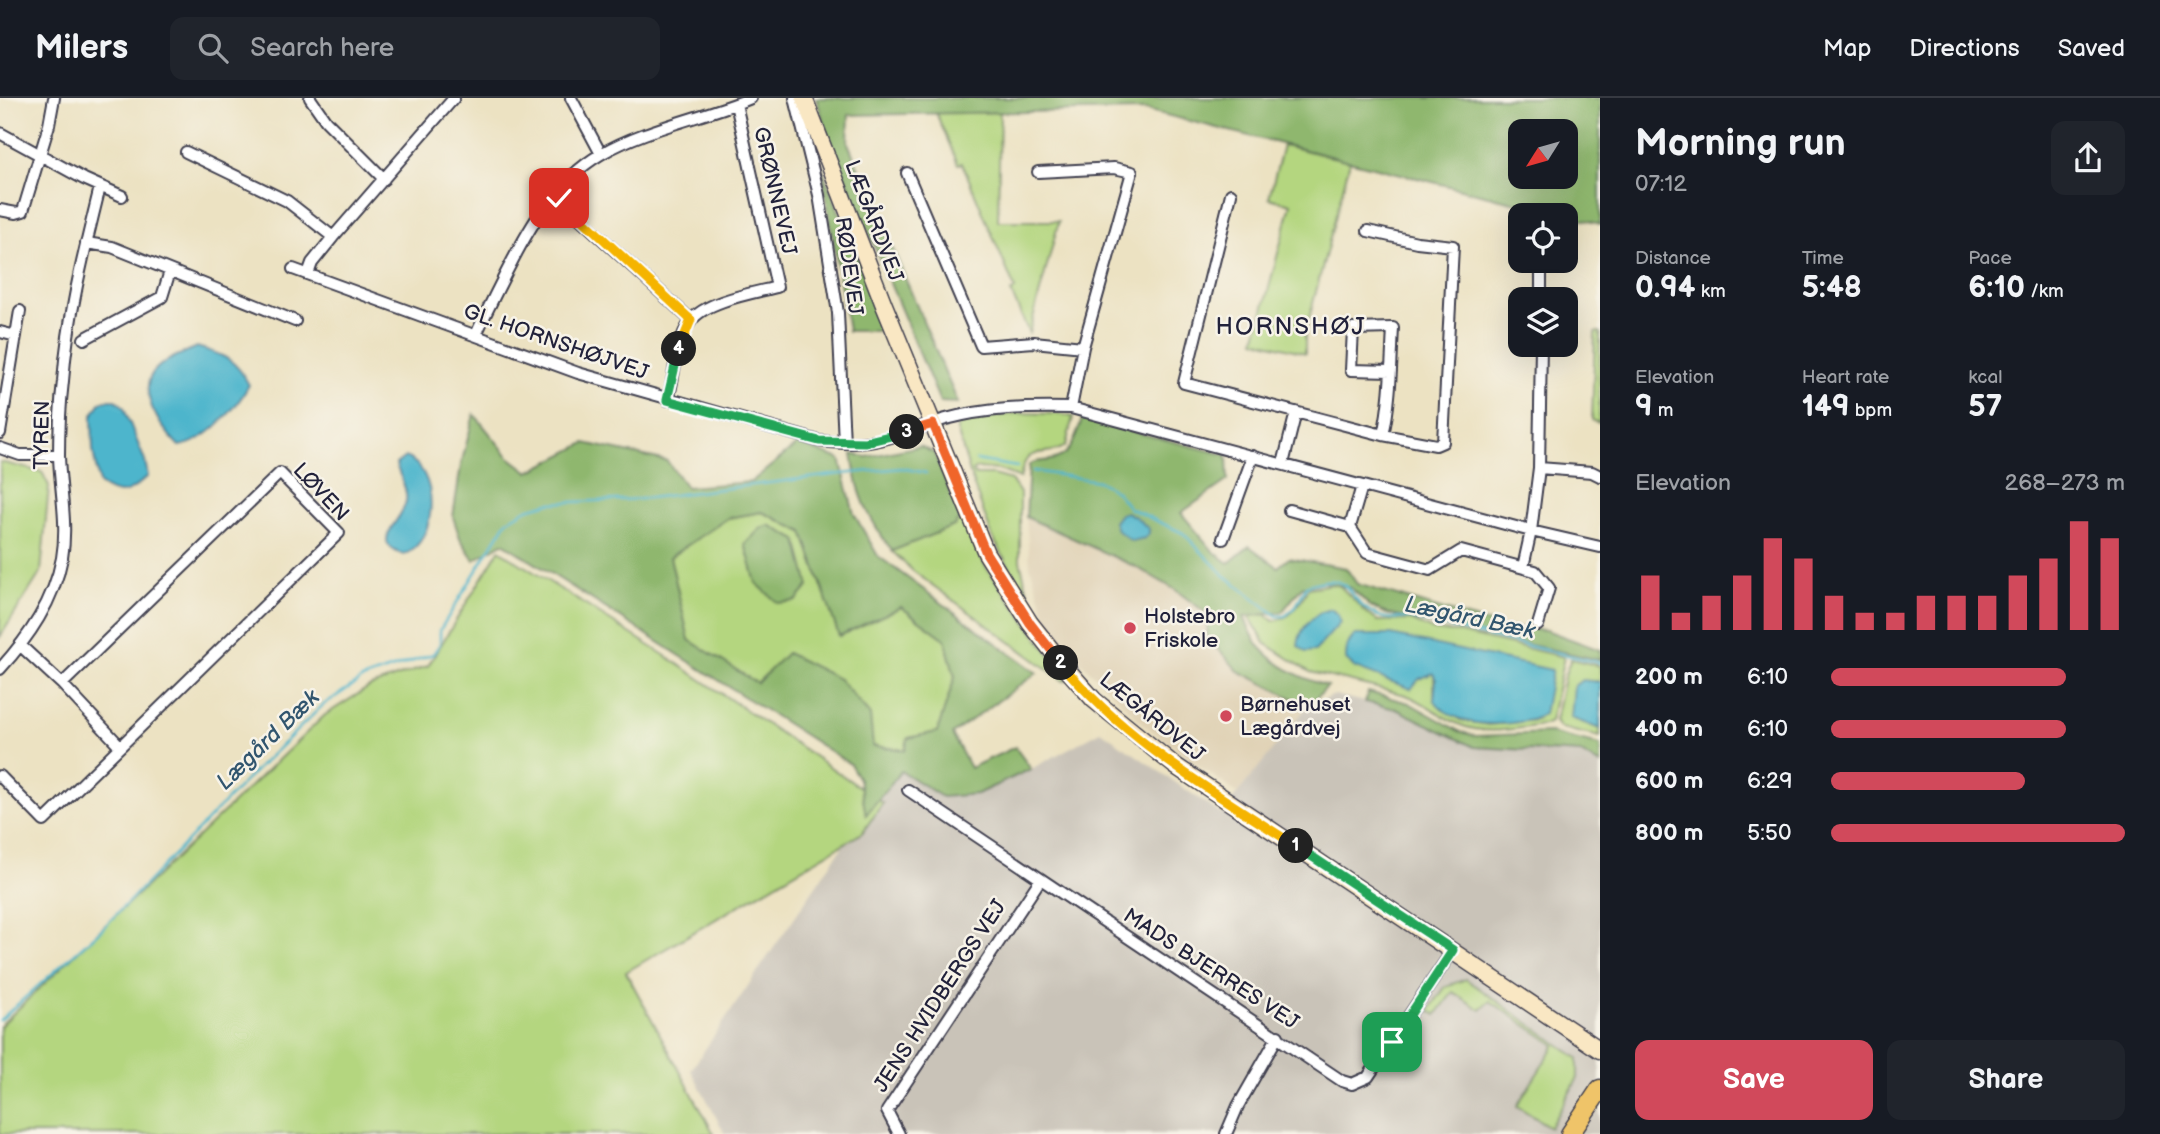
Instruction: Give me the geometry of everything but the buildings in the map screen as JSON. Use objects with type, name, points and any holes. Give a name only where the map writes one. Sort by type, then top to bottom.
[{"type":"main road","points":[[1570,1134],[1600,1089]]},
{"type":"street","points":[[0,210],[16,214],[23,211],[54,98]]},
{"type":"street","points":[[310,98],[326,121],[384,179]]},
{"type":"street","points":[[571,98],[601,154]]},
{"type":"street","points":[[476,335],[531,225],[554,194],[575,173],[601,154],[624,143],[751,98]]},
{"type":"street","name":"RØDEVEJ","points":[[794,98],[819,195],[838,313],[844,443]]},
{"type":"street","name":"LÆGÅRDVEJ","points":[[804,98],[884,305],[986,553],[1030,623],[1094,700],[1174,765],[1600,1050]]},
{"type":"street","points":[[308,274],[312,263],[333,237],[451,99]]},
{"type":"street","name":"GRØNNEVEJ","points":[[691,320],[712,306],[777,287],[736,104]]},
{"type":"street","points":[[0,133],[122,197]]},
{"type":"street","points":[[186,152],[287,201],[333,237]]},
{"type":"street","points":[[1038,172],[1114,168],[1132,172],[1083,347],[1071,408]]},
{"type":"street","points":[[907,173],[981,346],[1034,342],[1083,347]]},
{"type":"street","name":"TYREN","points":[[0,668],[21,646],[40,617],[61,559],[65,530],[59,456],[62,384],[70,316],[100,187]]},
{"type":"street","points":[[554,194],[691,320],[680,345],[667,400]]},
{"type":"street","points":[[1231,194],[1184,383],[1383,435],[1436,445],[1443,442],[1453,246],[1417,242],[1368,231]]},
{"type":"street","points":[[86,243],[112,247],[295,321]]},
{"type":"street","name":"GL. HORNSHØJVEJ","points":[[293,269],[578,373],[793,435],[844,443],[882,440],[987,411],[1023,407],[1071,408],[1600,547]]},
{"type":"street","points":[[84,339],[162,297],[170,271]]},
{"type":"street","points":[[0,433],[20,311]]},
{"type":"street","points":[[1383,435],[1390,405],[1393,328],[1353,328],[1351,370],[1391,371]]},
{"type":"street","points":[[0,332],[16,336]]},
{"type":"street","points":[[1523,567],[1531,531],[1539,468],[1541,357]]},
{"type":"street","points":[[1283,464],[1296,412]]},
{"type":"street","points":[[0,448],[20,455],[59,456]]},
{"type":"street","points":[[1223,539],[1253,456]]},
{"type":"street","points":[[1539,468],[1592,472],[1600,476]]},
{"type":"street","name":"LØVEN","points":[[0,776],[44,821],[339,533],[280,473],[62,684]]},
{"type":"street","points":[[1350,527],[1362,485]]},
{"type":"street","points":[[1289,510],[1350,527],[1367,553],[1430,570],[1461,551],[1535,571],[1549,588],[1538,625]]},
{"type":"street","points":[[21,646],[62,684],[120,746]]},
{"type":"street","name":"MADS BJERRES VEJ","points":[[908,790],[1342,1081],[1352,1084],[1360,1083],[1368,1077],[1453,950]]},
{"type":"street","name":"JENS HVIDBERGS VEJ","points":[[899,1134],[887,1111],[1040,880]]},
{"type":"street","points":[[1226,1134],[1278,1036]]},
{"type":"shaded area","points":[[1026,517],[1136,567],[1174,589],[1209,615],[1238,670],[1308,706],[1238,794],[1145,726],[1068,649],[1047,619],[1030,566]]},
{"type":"shaded area","points":[[1335,695],[1396,709],[1474,747],[1581,753],[1600,765],[1600,1134],[725,1134],[691,1070],[853,831],[901,771],[942,797],[977,794],[1031,769],[1101,731],[1221,814],[1308,706]]},
{"type":"green space","points":[[816,98],[1600,98],[1600,224],[1578,218],[1578,203],[1516,203],[1146,110],[849,115],[848,143],[958,403],[940,402],[830,141]]},
{"type":"green space","points":[[1000,112],[998,221],[1059,221],[1029,333],[1011,292],[1015,289],[962,163],[958,164],[936,113]]},
{"type":"green space","points":[[1283,145],[1350,161],[1305,334],[1305,353],[1255,340],[1291,204],[1269,198]]},
{"type":"green space","points":[[821,166],[863,272],[881,331],[848,331]]},
{"type":"green space","points":[[1595,332],[1600,332],[1599,423],[1592,420]]},
{"type":"green space","points":[[1018,413],[1073,417],[1066,445],[1029,457],[1020,478],[999,470],[977,468],[973,471],[975,475],[993,475],[1011,480],[1020,493],[1020,561],[1031,605],[993,538],[957,430],[957,427],[969,420]]},
{"type":"green space","points":[[474,414],[508,456],[529,472],[585,443],[667,461],[686,487],[751,482],[798,444],[840,459],[854,514],[878,556],[1037,673],[952,734],[970,768],[1015,747],[1031,769],[977,794],[942,797],[901,771],[866,815],[859,779],[850,764],[503,543],[474,560],[460,538],[453,517],[461,465]],"holes":[[[762,512],[803,532],[839,636],[901,607],[945,639],[955,677],[937,732],[908,738],[905,750],[873,746],[870,715],[839,679],[787,653],[757,683],[689,640],[670,557],[728,518]]]},
{"type":"green space","points":[[1082,419],[1227,455],[1228,480],[1181,513],[1213,551],[1229,563],[1249,546],[1278,567],[1289,558],[1346,568],[1357,584],[1501,627],[1546,630],[1600,650],[1600,660],[1387,614],[1370,606],[1351,588],[1323,582],[1302,587],[1282,612],[1244,617],[1253,637],[1274,660],[1301,676],[1328,686],[1308,706],[1238,671],[1207,636],[1209,615],[1174,589],[1136,567],[1026,517],[1029,465],[1057,458],[1068,451]]},
{"type":"green space","points":[[920,446],[934,453],[960,518],[954,526],[892,551],[865,505],[852,454],[867,457]]},
{"type":"green space","points":[[0,462],[42,472],[49,486],[41,572],[0,637]]},
{"type":"green space","points":[[762,512],[803,532],[839,635],[901,607],[945,639],[955,677],[937,732],[908,738],[906,750],[873,746],[757,683],[689,640],[670,557],[728,518]]},
{"type":"green space","points":[[960,518],[986,567],[1068,679],[1064,681],[913,571],[892,551],[954,526]]},
{"type":"green space","points":[[769,525],[797,540],[809,586],[796,601],[778,603],[756,583],[745,544],[761,528]]},
{"type":"green space","points":[[499,550],[672,660],[883,803],[862,833],[626,972],[714,1134],[0,1134],[0,1026],[325,715],[371,686],[428,666]]},
{"type":"green space","points":[[1332,584],[1340,586],[1378,621],[1411,620],[1434,631],[1456,632],[1564,657],[1550,722],[1501,730],[1468,728],[1406,695],[1310,672],[1265,643],[1249,616],[1265,614],[1273,621],[1286,617],[1298,605],[1308,588]],"holes":[[[1391,635],[1536,720],[1488,725],[1460,720],[1434,700],[1434,674],[1431,672],[1419,679]]]},
{"type":"green space","points":[[1571,659],[1600,666],[1600,682],[1595,681],[1572,717],[1600,729],[1600,737],[1560,728],[1555,722],[1564,677]]},
{"type":"green space","points":[[1368,692],[1409,703],[1459,731],[1475,736],[1550,733],[1600,745],[1600,765],[1581,753],[1474,747],[1396,709],[1365,702]]},
{"type":"green space","points":[[1466,979],[1578,1058],[1578,1078],[1550,1127],[1517,1106],[1555,1045],[1490,1001],[1481,1010],[1453,992],[1436,1015],[1429,1010],[1446,986]]},
{"type":"water","points":[[197,347],[228,359],[239,369],[249,385],[236,404],[210,432],[189,444],[179,446],[158,420],[149,398],[148,387],[150,377],[161,364]]},
{"type":"water","points":[[116,400],[123,406],[145,461],[148,476],[136,487],[119,493],[99,484],[93,450],[92,416],[101,402]]},
{"type":"water","points":[[405,457],[416,464],[425,475],[431,505],[424,535],[416,547],[404,555],[393,550],[387,537],[406,501],[405,487],[396,464]]},
{"type":"water","points":[[1126,512],[1149,529],[1145,538],[1131,541],[1117,530],[1114,522],[1120,514]]},
{"type":"water","points":[[1331,609],[1338,615],[1340,623],[1315,651],[1306,652],[1298,646],[1301,633],[1313,618]]},
{"type":"water","points":[[1355,635],[1391,635],[1552,670],[1544,714],[1529,720],[1501,724],[1459,719],[1441,708],[1434,700],[1436,680],[1433,673],[1419,679],[1411,689],[1355,668],[1346,660],[1346,653]]},
{"type":"water","points":[[1582,680],[1600,682],[1600,729],[1571,718],[1574,686]]},
{"type":"waterway","name":"Lægård Bæk","points":[[976,460],[1017,467]]},
{"type":"waterway","name":"Lægård Bæk","points":[[0,1020],[102,929],[323,705],[362,679],[433,654],[440,644],[440,630],[507,521],[527,509],[549,503],[641,499],[902,468],[926,473]]},
{"type":"waterway","name":"Lægård Bæk","points":[[1033,471],[1098,481],[1116,491],[1129,508],[1183,533],[1223,574],[1277,616],[1285,616],[1295,608],[1306,586],[1334,581],[1348,589],[1367,610],[1382,617],[1411,618],[1600,663]]},
{"type":"place","name":"Holstebro Friskole","points":[[1130,628]]},
{"type":"place","name":"Børnehuset Lægårdvej","points":[[1226,716]]},
{"type":"district","name":"HORNSHØJ","points":[[1291,326]]},
{"type":"route","points":[[559,198],[691,320],[680,345],[667,400],[819,441],[844,443],[882,440],[933,424],[986,553],[1030,623],[1094,700],[1174,765],[1453,950],[1392,1042]]}]
